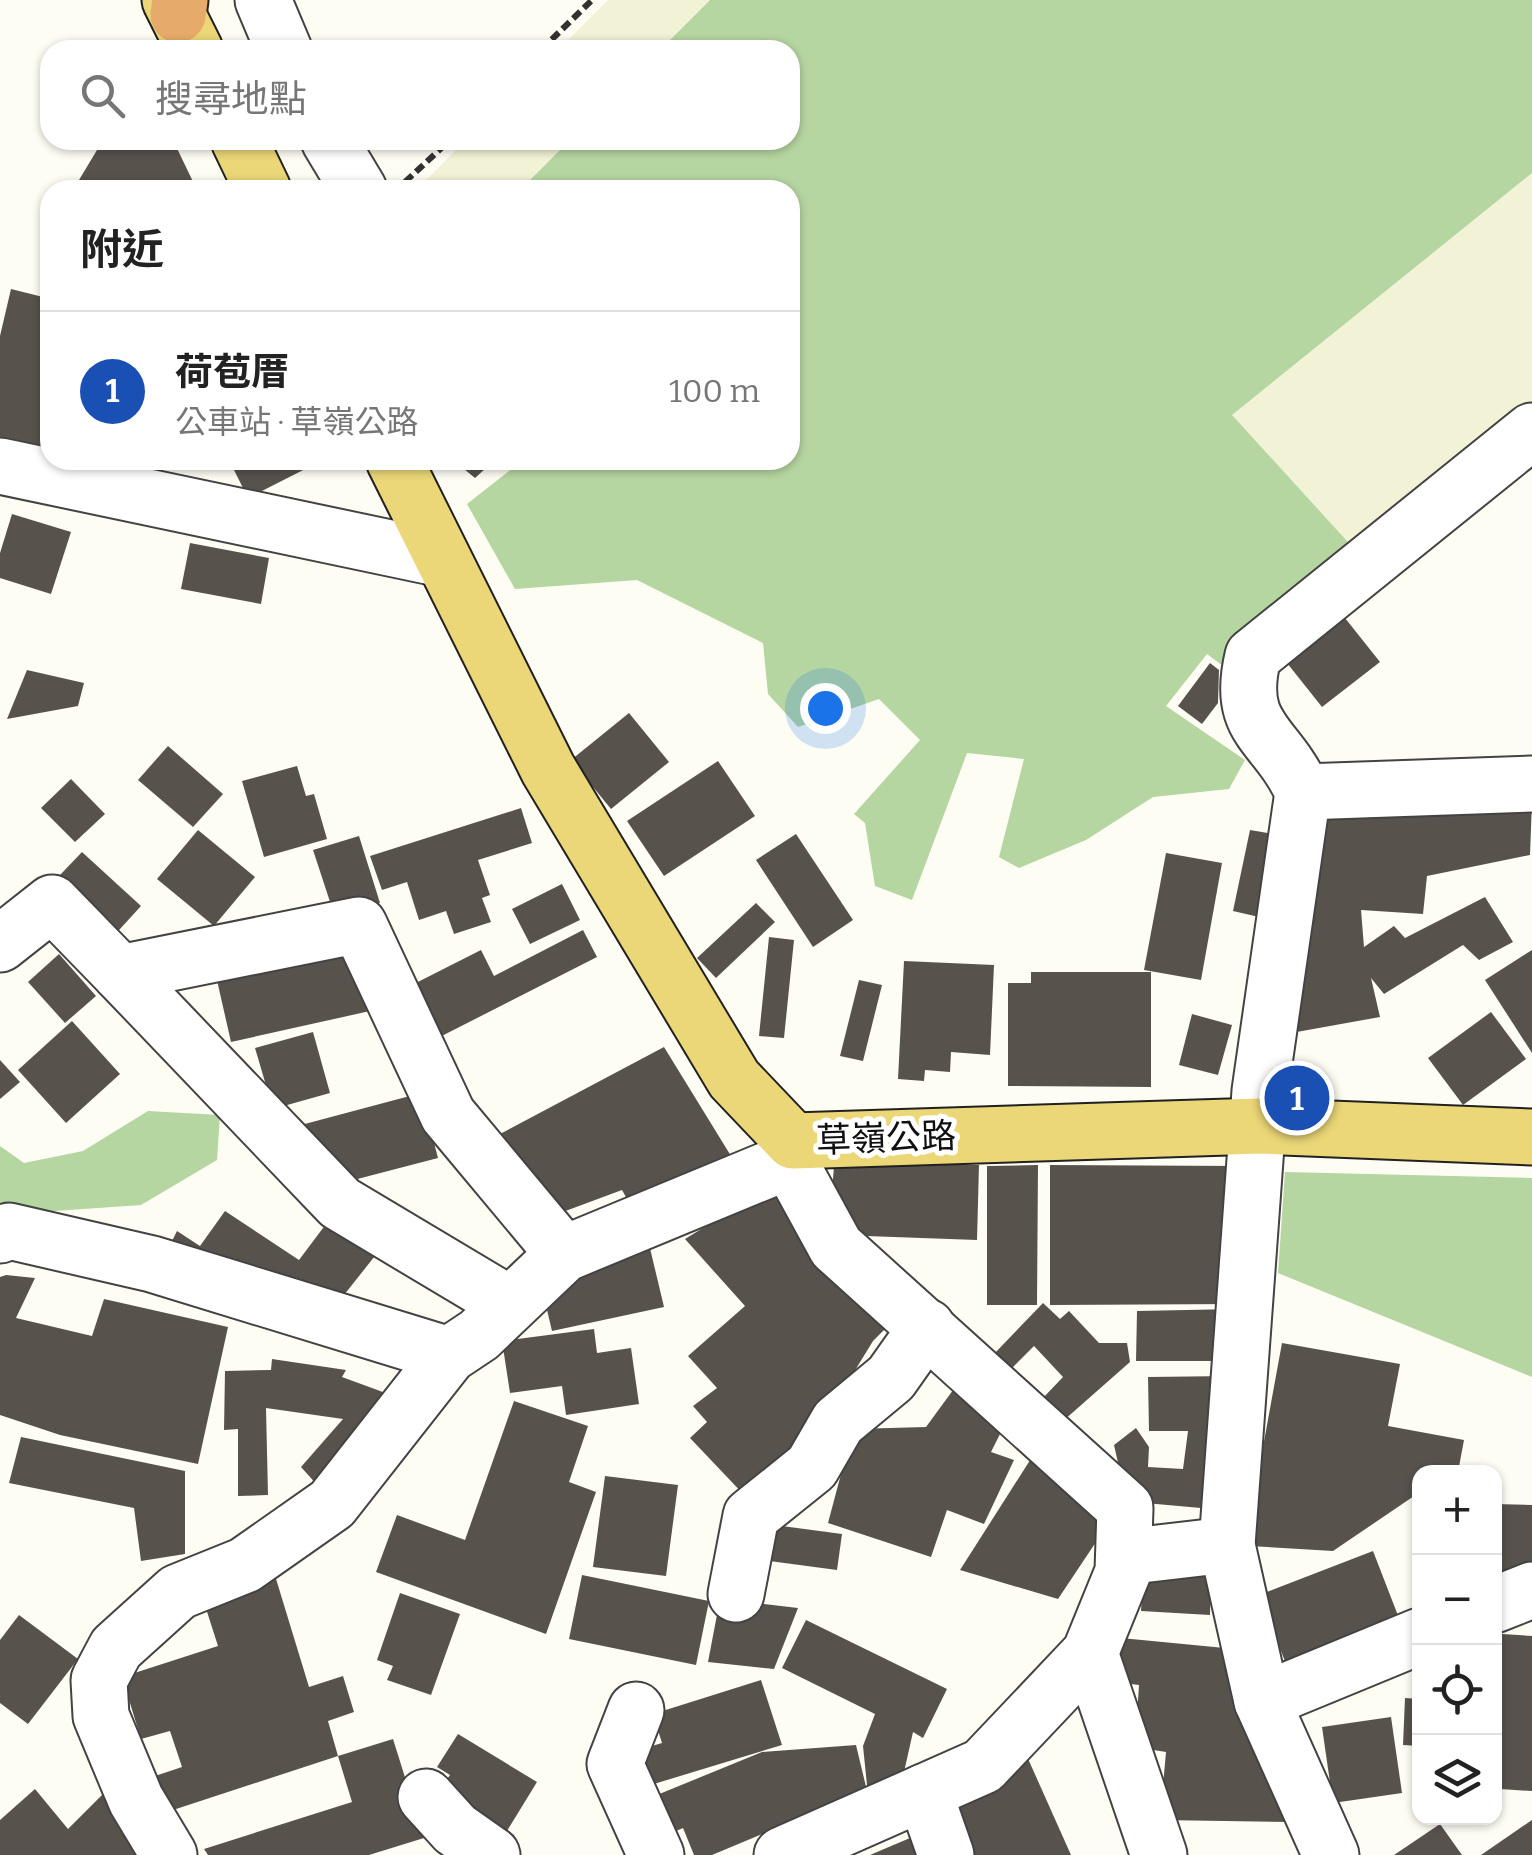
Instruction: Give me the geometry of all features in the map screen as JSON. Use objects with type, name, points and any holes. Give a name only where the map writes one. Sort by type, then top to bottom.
[{"type":"main road","points":[[243,150],[258,180]]},
{"type":"main road","name":"草嶺公路","points":[[399,470],[548,769],[734,1079],[791,1151],[1260,1126],[1532,1136]]},
{"type":"street","points":[[263,0],[280,40]]},
{"type":"street","points":[[335,150],[353,180]]},
{"type":"street","points":[[1331,1855],[1262,1700],[1228,1545],[1260,1090],[1303,792],[1294,771],[1249,714],[1246,686],[1253,656],[1532,432]]},
{"type":"street","points":[[0,466],[442,559]]},
{"type":"street","points":[[1303,792],[1532,784]]},
{"type":"street","points":[[0,944],[52,903],[340,1204],[509,1304]]},
{"type":"street","points":[[120,973],[359,925],[448,1115],[564,1254]]},
{"type":"street","points":[[168,1855],[136,1800],[101,1716],[99,1680],[116,1648],[178,1592],[245,1565],[332,1504],[449,1355],[479,1335],[564,1254],[791,1151],[836,1247],[1125,1508],[1124,1572],[1090,1654],[983,1766],[782,1855]]},
{"type":"street","points":[[0,1235],[9,1231],[152,1264],[449,1355]]},
{"type":"street","points":[[736,1594],[751,1516],[812,1466],[838,1422],[891,1378],[927,1327]]},
{"type":"street","points":[[1124,1557],[1228,1545]]},
{"type":"street","points":[[1502,1602],[1532,1590]]},
{"type":"street","points":[[1262,1700],[1412,1639]]},
{"type":"street","points":[[1090,1654],[1158,1855]]},
{"type":"street","points":[[636,1710],[614,1764],[656,1855]]},
{"type":"street","points":[[924,1792],[946,1855]]},
{"type":"street","points":[[426,1798],[455,1829],[492,1855]]},
{"type":"path","points":[[551,40],[592,0]]},
{"type":"path","points":[[408,180],[439,150]]},
{"type":"green space","points":[[608,0],[710,0],[670,40],[568,40]]},
{"type":"green space","points":[[710,0],[1532,0],[1532,173],[1232,415],[1358,553],[1227,669],[1207,654],[1166,706],[1245,760],[1229,789],[1153,797],[1086,840],[1019,868],[999,857],[1024,759],[967,753],[912,900],[875,886],[865,823],[854,814],[920,740],[879,699],[798,727],[768,694],[763,643],[637,580],[515,589],[467,504],[510,470],[800,470],[800,180],[530,180],[560,150],[800,150],[800,40],[670,40]]},
{"type":"green space","points":[[456,150],[560,150],[530,180],[426,180]]},
{"type":"green space","points":[[1532,173],[1532,416],[1358,553],[1232,415]]},
{"type":"green space","points":[[148,1111],[220,1115],[217,1160],[141,1205],[40,1212],[0,1223],[0,1146],[24,1163],[83,1151]]},
{"type":"green space","points":[[1285,1172],[1532,1178],[1532,1377],[1278,1273]]},
{"type":"building","points":[[97,150],[178,150],[192,180],[79,180]]},
{"type":"building","points":[[11,289],[40,296],[40,445],[0,438],[0,336]]},
{"type":"building","points":[[234,470],[303,470],[248,498]]},
{"type":"building","points":[[465,470],[484,470],[475,478]]},
{"type":"building","points":[[12,514],[71,532],[51,594],[0,578],[0,553]]},
{"type":"building","points":[[190,543],[269,558],[261,604],[181,589]]},
{"type":"building","points":[[1345,618],[1380,662],[1322,707],[1287,663]]},
{"type":"building","points":[[1210,663],[1219,670],[1218,703],[1202,724],[1178,706]]},
{"type":"building","points":[[27,670],[84,683],[78,706],[7,719]]},
{"type":"building","points":[[629,713],[669,762],[611,809],[571,760]]},
{"type":"building","points":[[168,746],[223,794],[193,827],[138,780]]},
{"type":"building","points":[[718,761],[755,816],[664,876],[627,821]]},
{"type":"building","points":[[297,766],[306,796],[314,794],[327,839],[264,857],[242,781]]},
{"type":"building","points":[[71,779],[105,814],[75,842],[41,808]]},
{"type":"building","points":[[1532,801],[1530,855],[1427,876],[1423,914],[1361,910],[1364,947],[1394,926],[1405,938],[1485,897],[1513,942],[1479,960],[1463,945],[1384,994],[1371,978],[1380,1017],[1291,1033],[1319,803]]},
{"type":"building","points":[[521,808],[532,843],[478,860],[490,895],[482,898],[491,922],[454,934],[446,911],[419,920],[407,882],[382,890],[370,856]]},
{"type":"building","points":[[198,830],[255,877],[214,926],[157,879]]},
{"type":"building","points":[[1250,830],[1286,836],[1259,917],[1233,911]]},
{"type":"building","points":[[796,834],[853,920],[813,947],[756,860]]},
{"type":"building","points":[[359,836],[380,903],[335,917],[313,850]]},
{"type":"building","points":[[82,852],[141,906],[99,952],[39,897]]},
{"type":"building","points":[[1166,853],[1222,863],[1201,980],[1144,970]]},
{"type":"building","points":[[562,884],[580,920],[530,944],[512,909]]},
{"type":"building","points":[[756,903],[775,922],[716,978],[697,958]]},
{"type":"building","points":[[583,930],[597,957],[426,1044],[400,991],[481,950],[494,976]]},
{"type":"building","points":[[353,936],[370,1011],[231,1042],[214,967]]},
{"type":"building","points":[[769,937],[794,940],[784,1038],[759,1036]]},
{"type":"building","points":[[1532,950],[1532,1053],[1485,980]]},
{"type":"building","points":[[59,954],[96,996],[65,1023],[28,982]]},
{"type":"building","points":[[904,961],[994,965],[990,1055],[951,1052],[950,1072],[925,1070],[924,1081],[898,1079]]},
{"type":"building","points":[[1031,972],[1151,972],[1151,1087],[1008,1086],[1008,983],[1031,983]]},
{"type":"building","points":[[859,980],[882,985],[863,1061],[840,1056]]},
{"type":"building","points":[[1491,1012],[1526,1059],[1463,1105],[1428,1058]]},
{"type":"building","points":[[1192,1014],[1232,1025],[1218,1075],[1179,1065]]},
{"type":"building","points":[[72,1021],[120,1074],[66,1123],[18,1070]]},
{"type":"building","points":[[313,1032],[330,1093],[273,1109],[255,1048]]},
{"type":"building","points":[[664,1047],[739,1169],[636,1215],[622,1190],[552,1216],[504,1156],[500,1134]]},
{"type":"building","points":[[0,1060],[20,1082],[0,1099]]},
{"type":"building","points":[[421,1093],[438,1158],[319,1189],[301,1125]]},
{"type":"building","points":[[979,1165],[977,1240],[866,1236],[831,1205],[834,1166]]},
{"type":"building","points":[[1038,1165],[1037,1305],[987,1305],[987,1166]]},
{"type":"building","points":[[1050,1165],[1240,1166],[1239,1304],[1050,1305]]},
{"type":"building","points":[[773,1185],[893,1321],[873,1341],[813,1439],[747,1498],[690,1438],[707,1422],[693,1406],[717,1388],[688,1356],[745,1306],[685,1239]]},
{"type":"building","points":[[225,1211],[299,1260],[335,1212],[386,1242],[344,1295],[162,1261],[177,1231],[200,1246]]},
{"type":"building","points":[[649,1244],[664,1307],[552,1331],[542,1289]]},
{"type":"building","points":[[0,1277],[35,1278],[16,1318],[92,1336],[104,1299],[228,1327],[198,1464],[60,1435],[0,1415]]},
{"type":"building","points":[[1043,1303],[1060,1319],[1069,1311],[1099,1343],[1127,1343],[1130,1362],[1063,1421],[1042,1399],[1063,1377],[1034,1346],[1009,1371],[993,1355]]},
{"type":"building","points":[[1236,1309],[1235,1361],[1136,1361],[1137,1311]]},
{"type":"building","points":[[594,1329],[597,1353],[631,1348],[639,1404],[566,1415],[562,1386],[510,1393],[502,1341]]},
{"type":"building","points":[[1282,1343],[1400,1364],[1388,1426],[1464,1440],[1459,1465],[1412,1465],[1412,1497],[1333,1551],[1249,1546],[1254,1496]]},
{"type":"building","points":[[272,1359],[346,1370],[342,1377],[391,1395],[319,1487],[301,1467],[343,1419],[266,1408],[268,1495],[238,1496],[238,1429],[224,1430],[225,1371],[271,1370]]},
{"type":"building","points":[[1230,1376],[1212,1509],[1145,1503],[1121,1476],[1114,1445],[1136,1428],[1149,1447],[1148,1467],[1183,1469],[1188,1431],[1149,1431],[1148,1377]]},
{"type":"building","points":[[956,1386],[1006,1422],[991,1452],[1014,1460],[984,1524],[947,1510],[931,1557],[828,1523],[853,1429],[926,1427]]},
{"type":"building","points":[[514,1401],[588,1426],[569,1482],[596,1492],[546,1634],[376,1572],[397,1515],[465,1540]]},
{"type":"building","points":[[21,1437],[185,1471],[185,1554],[141,1561],[134,1508],[9,1483]]},
{"type":"building","points":[[1034,1454],[1106,1527],[1058,1599],[960,1570]]},
{"type":"building","points":[[605,1476],[678,1485],[666,1576],[593,1567]]},
{"type":"building","points":[[1502,1504],[1532,1505],[1532,1588],[1502,1587]]},
{"type":"building","points":[[752,1522],[842,1534],[837,1570],[747,1558]]},
{"type":"building","points":[[1373,1551],[1404,1631],[1290,1674],[1259,1595]]},
{"type":"building","points":[[1144,1566],[1211,1568],[1210,1615],[1141,1611]]},
{"type":"building","points":[[273,1569],[309,1687],[343,1676],[354,1712],[328,1721],[338,1756],[167,1812],[155,1776],[182,1767],[170,1731],[141,1739],[122,1677],[218,1646],[201,1593]]},
{"type":"building","points":[[582,1575],[709,1601],[696,1665],[569,1639]]},
{"type":"building","points":[[400,1593],[460,1614],[431,1695],[387,1680],[393,1666],[377,1660]]},
{"type":"building","points":[[720,1599],[798,1608],[774,1669],[708,1662]]},
{"type":"building","points":[[19,1615],[78,1659],[28,1724],[0,1703],[0,1640]]},
{"type":"building","points":[[806,1620],[947,1689],[923,1738],[913,1732],[902,1781],[868,1795],[863,1746],[875,1714],[782,1668]]},
{"type":"building","points":[[1502,1634],[1532,1636],[1532,1791],[1502,1789]]},
{"type":"building","points":[[1121,1638],[1235,1649],[1294,1822],[1160,1820],[1166,1752],[1135,1747],[1139,1685],[1114,1682]]},
{"type":"building","points":[[761,1680],[782,1745],[644,1787],[632,1752],[662,1743],[653,1714]]},
{"type":"building","points":[[1405,1698],[1412,1698],[1412,1746],[1403,1745]]},
{"type":"building","points":[[1391,1717],[1402,1793],[1333,1803],[1322,1727]]},
{"type":"building","points":[[458,1734],[537,1782],[505,1834],[438,1792],[450,1775],[437,1767]]},
{"type":"building","points":[[393,1739],[424,1838],[369,1855],[208,1855],[204,1849],[352,1802],[338,1756]]},
{"type":"building","points":[[1021,1743],[1071,1855],[961,1855],[941,1809]]},
{"type":"building","points":[[856,1745],[868,1795],[712,1855],[694,1855],[683,1828],[667,1835],[652,1797],[762,1752]]},
{"type":"building","points":[[35,1789],[68,1829],[104,1793],[137,1855],[0,1855],[0,1820]]},
{"type":"building","points":[[1532,1820],[1532,1855],[1481,1855]]},
{"type":"building","points":[[1441,1825],[1462,1855],[1394,1855]]},
{"type":"building","points":[[910,1838],[917,1855],[870,1855]]},
{"type":"place","name":"荷苞厝","points":[[1297,1098]]}]
